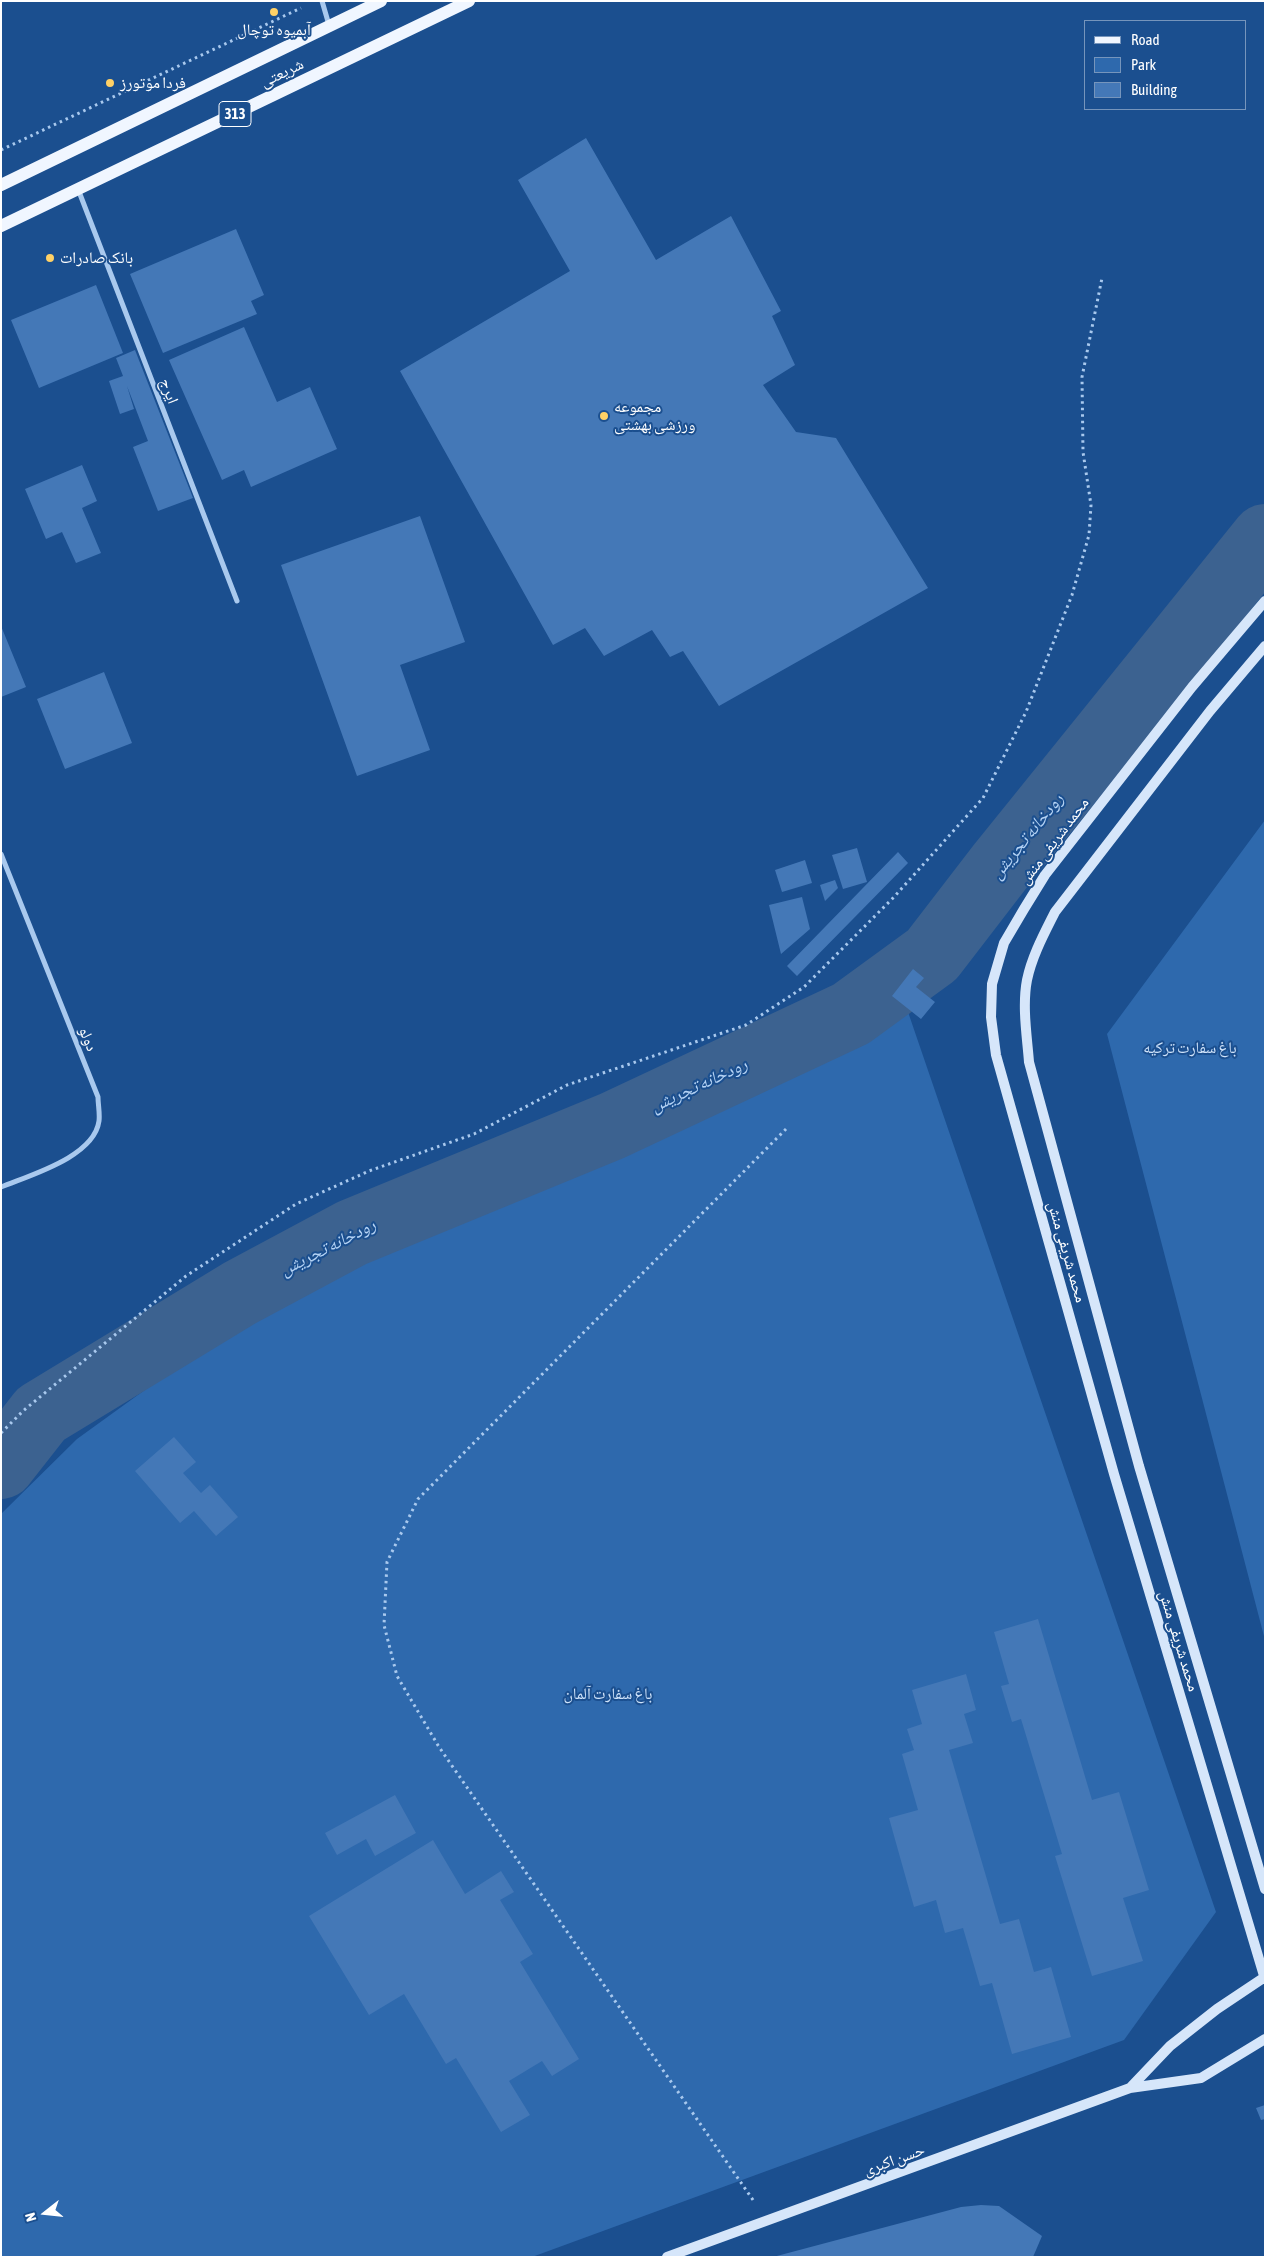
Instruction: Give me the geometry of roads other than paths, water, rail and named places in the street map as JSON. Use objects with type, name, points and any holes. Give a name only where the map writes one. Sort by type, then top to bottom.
[{"type":"main road","name":"شریعتی","points":[[1,185],[381,1]]},
{"type":"main road","name":"شریعتی","points":[[1,226],[469,1]]},
{"type":"street","points":[[322,1],[329,27]]},
{"type":"street","name":"ایرج","points":[[78,189],[238,601]]},
{"type":"street","name":"محمد شریفی منش","points":[[1265,601],[1192,687],[1045,875],[1004,944],[992,984],[992,1017],[996,1055],[1114,1474],[1265,1978]]},
{"type":"street","name":"محمد شریفی منش","points":[[1265,646],[1210,711],[1055,912],[1039,945],[1027,982],[1026,1023],[1029,1062],[1129,1428],[1265,1890]]},
{"type":"street","name":"دولو","points":[[1,854],[98,1097],[99,1122],[88,1143],[66,1159],[1,1187]]},
{"type":"street","name":"حسن اکبری","points":[[1130,2088],[1170,2046],[1217,2009],[1265,1978]]},
{"type":"street","name":"حسن اکبری","points":[[667,2257],[768,2222],[1130,2088],[1201,2078],[1265,2039]]},
{"type":"waterway","name":"رودخانه تجریش","points":[[1,1465],[41,1414],[240,1293],[352,1233],[612,1126],[851,1014],[932,955],[1002,864],[1265,538]]},
{"type":"place","name":"آبمیوه توچال","points":[[274,12]]},
{"type":"place","name":"فردا موتورز","points":[[110,83]]},
{"type":"place","name":"بانک صادرات","points":[[50,258]]},
{"type":"place","name":"مجموعه ورزشی بهشتی","points":[[604,416]]},
{"type":"park label","name":"باغ سفارت ترکیه","points":[[1190,1048]]},
{"type":"park label","name":"باغ سفارت آلمان","points":[[608,1694]]}]
